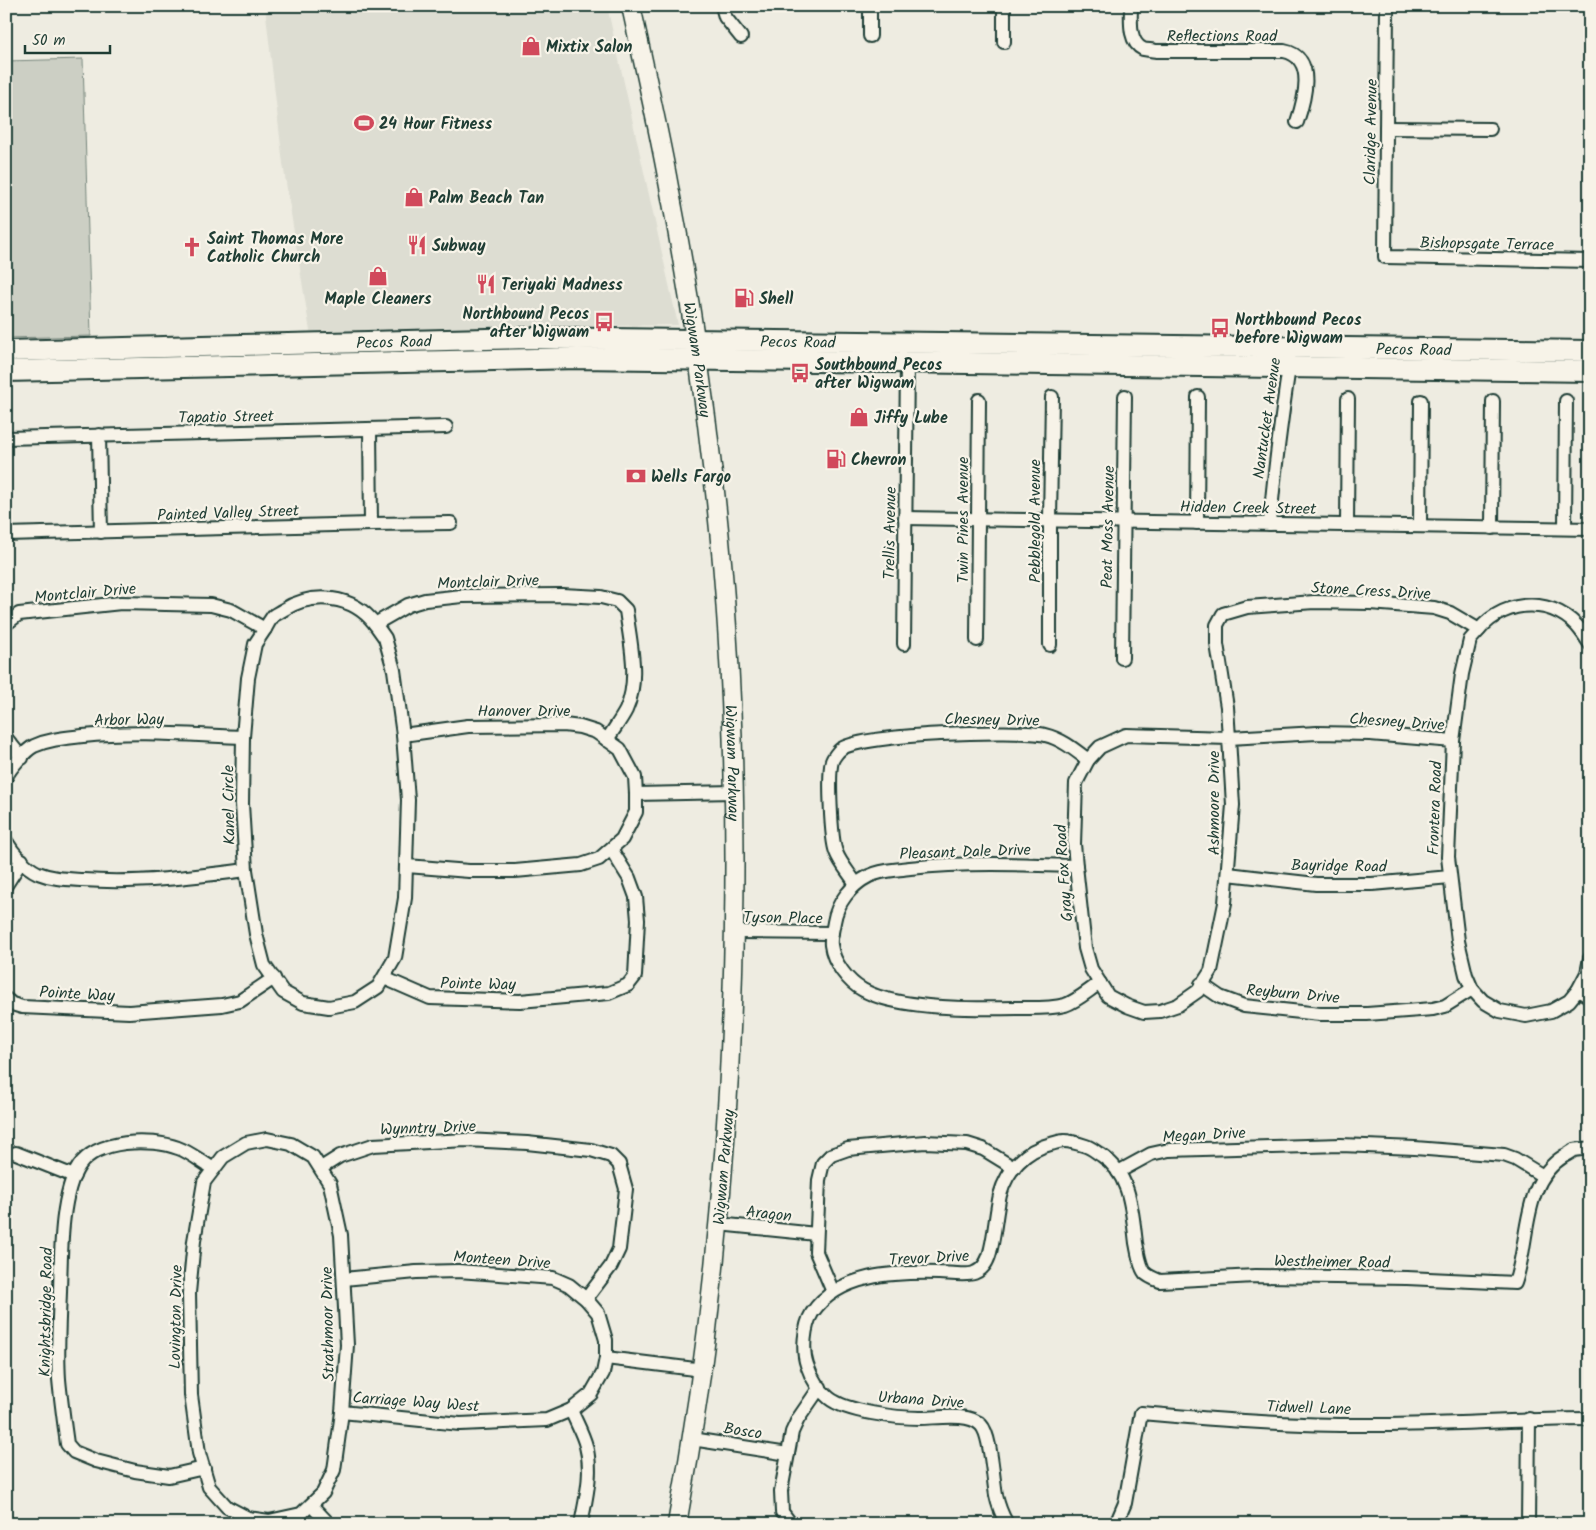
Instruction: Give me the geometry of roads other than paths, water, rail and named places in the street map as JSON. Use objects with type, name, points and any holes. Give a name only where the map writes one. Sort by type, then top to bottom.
[{"type":"main road","name":"Wigwam Parkway","points":[[631,6],[669,186],[696,339],[717,504],[729,668],[734,792],[734,932],[729,1089],[703,1370],[677,1524]]},
{"type":"main road","name":"Pecos Road","points":[[6,371],[527,338],[954,343],[1590,371]]},
{"type":"main road","points":[[954,343],[954,363]]},
{"type":"main road","name":"Pecos Road","points":[[6,351],[908,363],[1590,351]]},
{"type":"street","points":[[722,6],[725,17],[741,37]]},
{"type":"street","points":[[870,6],[870,36]]},
{"type":"street","points":[[1004,6],[1004,42]]},
{"type":"street","name":"Reflections Road","points":[[1131,6],[1132,35],[1137,44],[1143,48],[1156,51],[1284,51],[1293,53],[1300,60],[1305,72],[1304,100],[1296,122]]},
{"type":"street","name":"Claridge Avenue","points":[[1385,257],[1387,6]]},
{"type":"street","points":[[1386,128],[1490,129]]},
{"type":"street","name":"Bishopsgate Terrace","points":[[1385,257],[1590,261]]},
{"type":"street","name":"Nantucket Avenue","points":[[1270,524],[1276,457],[1291,357]]},
{"type":"street","name":"Trellis Avenue","points":[[904,644],[908,363]]},
{"type":"street","name":"Peat Moss Avenue","points":[[1122,658],[1125,396]]},
{"type":"street","name":"Pebblegold Avenue","points":[[1050,645],[1052,397]]},
{"type":"street","points":[[1197,523],[1198,397]]},
{"type":"street","points":[[1347,525],[1348,399]]},
{"type":"street","name":"Twin Pines Avenue","points":[[977,640],[979,400]]},
{"type":"street","points":[[1420,526],[1421,401]]},
{"type":"street","points":[[1492,528],[1493,401]]},
{"type":"street","points":[[1565,528],[1566,401]]},
{"type":"street","name":"Tapatio Street","points":[[6,438],[446,428]]},
{"type":"street","points":[[370,429],[371,524]]},
{"type":"street","points":[[99,435],[101,532]]},
{"type":"street","name":"Hidden Creek Street","points":[[905,518],[1590,529]]},
{"type":"street","name":"Painted Valley Street","points":[[6,534],[450,523]]},
{"type":"street","name":"Montclair Drive","points":[[375,624],[408,606],[425,600],[462,596],[562,595],[601,597],[617,601],[626,610],[633,674],[626,710],[607,740]]},
{"type":"street","points":[[265,630],[274,616],[295,603],[322,597],[346,602],[368,615],[385,638],[394,670],[403,735],[408,800],[405,898],[396,958],[378,987],[355,1002],[329,1008],[304,1004],[283,992],[274,978]]},
{"type":"street","name":"Stone Cress Drive","points":[[1220,619],[1223,614],[1247,606],[1314,602],[1370,603],[1434,608],[1450,613],[1479,630]]},
{"type":"street","name":"Montclair Drive","points":[[6,624],[19,614],[130,603],[211,605],[231,610],[265,630]]},
{"type":"street","points":[[1479,630],[1487,619],[1507,608],[1530,604],[1556,609],[1586,630],[1590,644]]},
{"type":"street","name":"Ashmoore Drive","points":[[1201,984],[1211,970],[1224,903],[1228,874],[1232,806],[1227,707],[1217,644],[1217,625],[1220,619]]},
{"type":"street","name":"Kanel Circle","points":[[265,630],[255,644],[248,678],[243,737],[242,804],[246,870],[256,934],[264,965],[274,978]]},
{"type":"street","name":"Frontera Road","points":[[1472,989],[1466,975],[1458,941],[1448,857],[1453,741],[1462,674],[1470,640],[1479,630]]},
{"type":"street","name":"Hanover Drive","points":[[403,735],[468,726],[564,725],[580,727],[596,732],[620,749],[635,777],[636,794],[636,812],[622,839],[599,859],[582,865],[515,871],[468,871],[407,866]]},
{"type":"street","name":"Chesney Drive","points":[[856,884],[836,852],[833,839],[830,775],[832,760],[841,749],[861,743],[914,736],[975,732],[1045,735],[1060,740],[1088,760],[1100,747],[1126,735],[1229,738],[1326,733],[1370,734],[1453,741]]},
{"type":"street","name":"Arbor Way","points":[[6,777],[10,770],[32,747],[52,740],[98,734],[243,737]]},
{"type":"street","points":[[6,738],[22,758]]},
{"type":"street","name":"Gray Fox Road","points":[[1088,760],[1076,783],[1074,844],[1085,948],[1091,969],[1100,983]]},
{"type":"street","points":[[636,794],[734,792]]},
{"type":"street","points":[[6,841],[14,853],[36,872],[54,879],[100,882],[164,880],[246,870]]},
{"type":"street","name":"Pointe Way","points":[[384,978],[430,998],[520,1001],[608,993],[628,985],[635,976],[638,920],[636,897],[629,878],[611,849]]},
{"type":"street","points":[[6,885],[22,860]]},
{"type":"street","name":"Pleasant Dale Drive","points":[[832,934],[836,912],[844,898],[856,884],[869,876],[884,871],[934,865],[994,863],[1076,866]]},
{"type":"street","name":"Bayridge Road","points":[[1228,874],[1316,884],[1372,884],[1450,878]]},
{"type":"street","name":"Tyson Place","points":[[734,932],[832,934]]},
{"type":"street","points":[[832,934],[831,945],[837,961],[847,978],[861,990],[879,998],[923,1005],[982,1009],[1050,1008],[1067,1004],[1100,983],[1108,996],[1127,1006],[1144,1012],[1160,1011],[1178,1005],[1198,991],[1201,984]]},
{"type":"street","points":[[1472,989],[1483,1000],[1500,1011],[1526,1016],[1551,1011],[1569,1001],[1578,990],[1587,973],[1590,958]]},
{"type":"street","name":"Pointe Way","points":[[6,999],[12,1004],[22,1007],[129,1012],[212,1006],[240,1001],[274,978]]},
{"type":"street","name":"Reyburn Drive","points":[[1201,984],[1220,998],[1244,1006],[1329,1014],[1367,1014],[1433,1009],[1445,1006],[1472,989]]},
{"type":"street","points":[[1578,990],[1590,997]]},
{"type":"street","points":[[16,1153],[74,1176],[79,1166],[90,1154],[103,1147],[124,1144],[160,1143],[179,1148],[214,1169],[223,1157],[246,1143],[267,1139],[291,1144],[313,1157],[321,1168]]},
{"type":"street","name":"Wynntry Drive","points":[[321,1168],[340,1156],[373,1145],[457,1141],[545,1145],[591,1150],[611,1156],[619,1164],[626,1189],[619,1249],[611,1266],[586,1299]]},
{"type":"street","points":[[833,1292],[816,1252],[819,1180],[823,1163],[831,1155],[848,1149],[925,1142],[966,1144],[983,1149],[1014,1168],[1021,1159],[1039,1147],[1064,1141],[1089,1147],[1109,1160],[1118,1172]]},
{"type":"street","name":"Megan Drive","points":[[1118,1172],[1150,1154],[1169,1150],[1342,1145],[1415,1148],[1504,1155],[1515,1159],[1543,1176]]},
{"type":"street","points":[[1543,1176],[1553,1163],[1574,1150],[1590,1148]]},
{"type":"street","name":"Strathmoor Drive","points":[[310,1505],[323,1493],[334,1470],[342,1412],[347,1345],[341,1235],[330,1184],[321,1168]]},
{"type":"street","name":"Trevor Drive","points":[[820,1387],[812,1379],[805,1361],[804,1341],[810,1315],[833,1292],[846,1284],[863,1278],[918,1273],[973,1274],[985,1265],[991,1251],[1001,1194],[1014,1168]]},
{"type":"street","name":"Lovington Drive","points":[[214,1169],[204,1182],[194,1241],[190,1293],[191,1395],[199,1453],[209,1487],[227,1507],[248,1518],[269,1521],[301,1514],[310,1505]]},
{"type":"street","name":"Westheimer Road","points":[[1118,1172],[1124,1178],[1130,1196],[1138,1253],[1144,1272],[1151,1278],[1160,1281],[1254,1276],[1407,1278],[1515,1283],[1520,1268],[1531,1201],[1543,1176]]},
{"type":"street","name":"Knightsbridge Road","points":[[74,1176],[68,1193],[62,1244],[58,1335],[59,1378],[67,1444],[74,1452],[96,1461],[135,1471],[169,1476],[204,1468]]},
{"type":"street","name":"Aragon","points":[[718,1224],[816,1234]]},
{"type":"street","name":"Monteen Drive","points":[[344,1279],[416,1272],[458,1271],[553,1278],[568,1285],[586,1299],[598,1313],[606,1340],[606,1358]]},
{"type":"street","points":[[606,1358],[703,1370]]},
{"type":"street","name":"Carriage Way West","points":[[342,1412],[460,1424],[547,1420],[571,1410],[591,1394],[603,1374],[606,1358]]},
{"type":"street","points":[[788,1521],[782,1512],[781,1491],[792,1432],[798,1419],[820,1387]]},
{"type":"street","name":"Urbana Drive","points":[[820,1387],[830,1398],[848,1407],[879,1414],[919,1418],[953,1417],[972,1419],[982,1426],[989,1445],[996,1498],[1007,1524]]},
{"type":"street","points":[[571,1410],[586,1445],[589,1464],[588,1485],[581,1524]]},
{"type":"street","name":"Tidwell Lane","points":[[1116,1524],[1125,1503],[1141,1413],[1230,1421],[1380,1425],[1529,1419],[1590,1419]]},
{"type":"street","points":[[1528,1524],[1529,1419]]},
{"type":"street","name":"Bosco","points":[[692,1439],[788,1454]]},
{"type":"street","points":[[310,1505],[328,1524]]},
{"type":"place","name":"Mixtix Salon","points":[[531,46]]},
{"type":"place","name":"24 Hour Fitness","points":[[364,123]]},
{"type":"place","name":"Palm Beach Tan","points":[[414,197]]},
{"type":"place","name":"Subway","points":[[417,245]]},
{"type":"place","name":"Saint Thomas More Catholic Church","points":[[192,247]]},
{"type":"place","name":"Maple Cleaners","points":[[378,276]]},
{"type":"place","name":"Teriyaki Madness","points":[[486,284]]},
{"type":"place","name":"Shell","points":[[744,298]]},
{"type":"place","name":"Northbound Pecos after Wigwam","points":[[604,322]]},
{"type":"place","name":"Northbound Pecos before Wigwam","points":[[1220,328]]},
{"type":"place","name":"Southbound Pecos after Wigwam","points":[[800,373]]},
{"type":"place","name":"Jiffy Lube","points":[[859,417]]},
{"type":"place","name":"Chevron","points":[[836,459]]},
{"type":"place","name":"Wells Fargo","points":[[636,476]]}]
